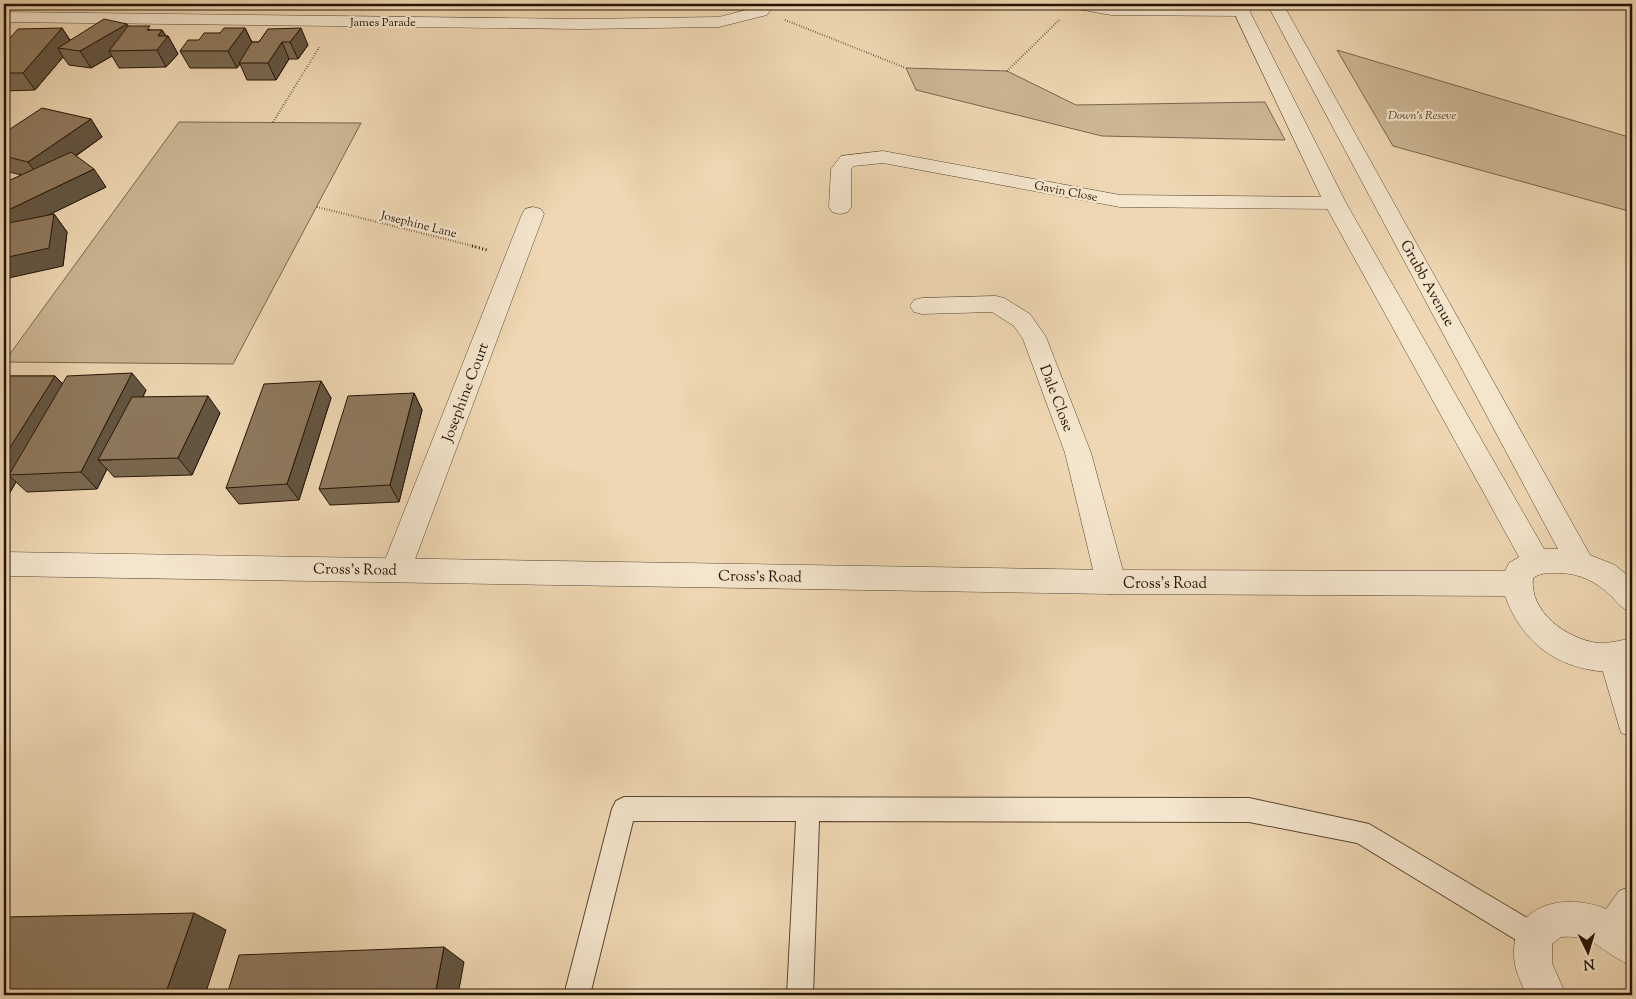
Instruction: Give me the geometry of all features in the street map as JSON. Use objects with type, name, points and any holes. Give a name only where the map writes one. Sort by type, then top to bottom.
[{"type":"street","points":[[99,19],[113,4]]},
{"type":"street","points":[[1078,4],[1111,10],[1240,8],[1335,203],[1535,560]]},
{"type":"street","name":"Grubb Avenue","points":[[1275,4],[1580,563]]},
{"type":"street","name":"James Parade","points":[[4,18],[335,22],[584,17],[719,22],[761,11]]},
{"type":"street","name":"Gavin Close","points":[[840,207],[841,169],[848,160],[882,157],[1120,201],[1335,203]]},
{"type":"street","name":"Josephine Court","points":[[396,570],[533,214]]},
{"type":"street","name":"Dale Close","points":[[922,306],[996,304],[1022,320],[1034,337],[1078,453],[1111,582]]},
{"type":"street","points":[[1631,596],[1602,572],[1580,563],[1553,558],[1535,560],[1521,571],[1516,584],[1516,592],[1523,610],[1536,627],[1556,642],[1592,657],[1623,655],[1632,722]]},
{"type":"street","name":"Cross's Road","points":[[4,564],[1111,582],[1516,584]]},
{"type":"street","points":[[1547,995],[1536,973],[1532,952],[1535,937],[1545,924],[1560,917],[1570,916],[1625,927]]},
{"type":"lane","points":[[577,995],[624,809],[1249,810],[1361,832],[1535,937]]},
{"type":"lane","points":[[800,995],[808,809]]},
{"type":"path","points":[[761,11],[906,68]]},
{"type":"path","points":[[1007,71],[1062,17]]},
{"type":"path","points":[[273,122],[335,22]]},
{"type":"path","name":"Josephine Lane","points":[[317,207],[516,257]]},
{"type":"green space","name":"Down's Reseve","points":[[1337,50],[1632,138],[1632,212],[1393,146]]},
{"type":"green space","points":[[906,68],[1007,71],[1076,105],[1265,102],[1285,140],[1102,136],[916,90]]},
{"type":"green space","points":[[179,122],[361,123],[233,364],[4,362]]},
{"type":"building","points":[[104,19],[127,24],[80,51],[58,48]]},
{"type":"building","points":[[128,26],[150,26],[147,30],[162,30],[158,36],[168,36],[157,50],[109,51]]},
{"type":"building","points":[[62,28],[23,73],[4,73],[4,45],[18,29]]},
{"type":"building","points":[[224,28],[245,28],[228,51],[180,51],[188,40],[199,40],[204,33],[220,33]]},
{"type":"building","points":[[301,28],[290,42],[282,42],[268,63],[239,63],[252,42],[259,42],[268,29]]},
{"type":"building","points":[[42,108],[91,119],[28,162],[4,156],[4,133]]},
{"type":"building","points":[[71,152],[94,169],[4,212],[4,183]]},
{"type":"building","points":[[54,214],[49,248],[4,258],[4,224]]},
{"type":"building","points":[[132,373],[81,472],[9,475],[67,376]]},
{"type":"building","points":[[4,376],[55,376],[4,457]]},
{"type":"building","points":[[321,381],[287,484],[226,488],[264,384]]},
{"type":"building","points":[[414,393],[390,485],[319,489],[348,396]]},
{"type":"building","points":[[208,396],[178,458],[98,460],[132,397]]},
{"type":"building","points":[[194,913],[165,995],[4,995],[4,923],[6,917]]},
{"type":"building","points":[[444,947],[435,995],[227,995],[239,955]]}]
